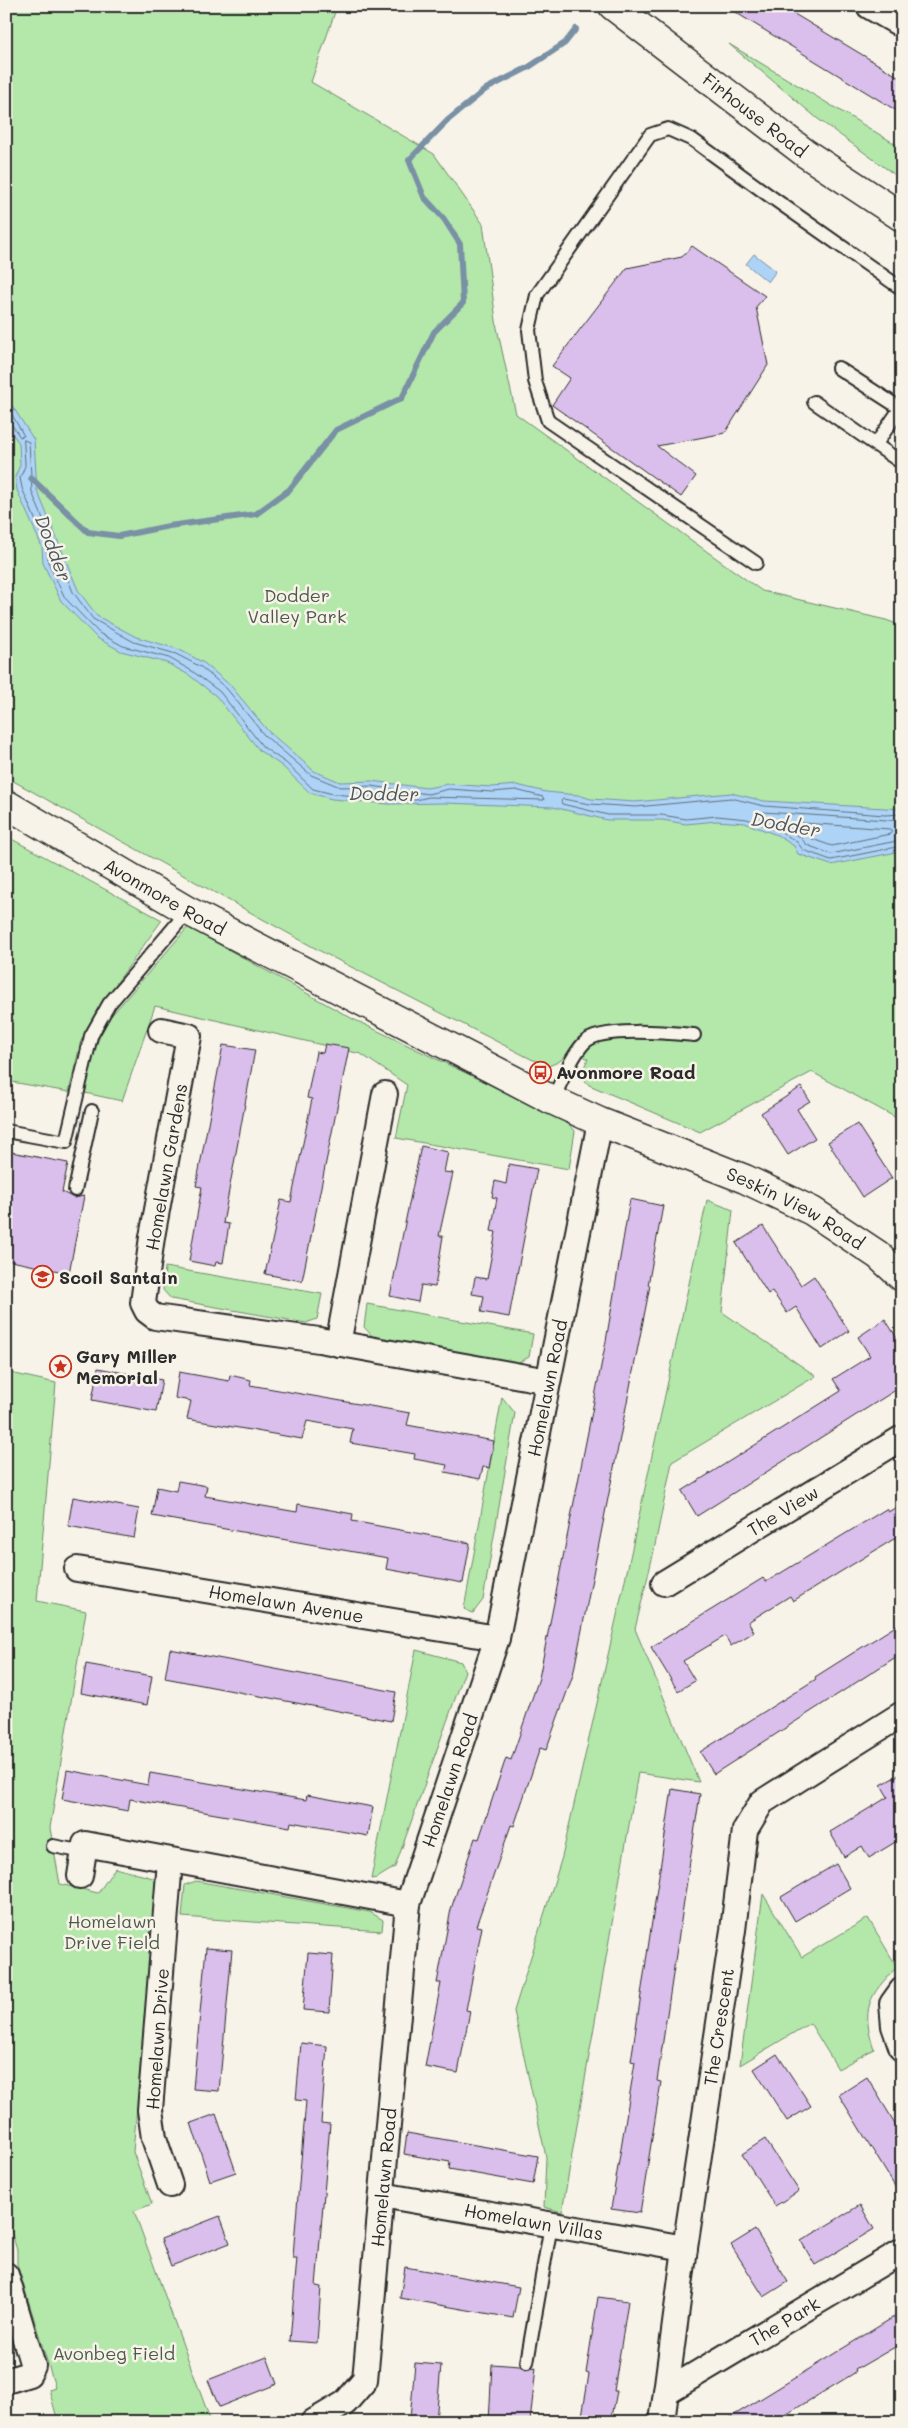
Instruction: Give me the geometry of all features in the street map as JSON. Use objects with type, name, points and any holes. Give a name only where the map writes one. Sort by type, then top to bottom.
[{"type":"street","name":"Firhouse Road","points":[[613,6],[804,153],[902,217]]},
{"type":"street","points":[[869,6],[902,25]]},
{"type":"street","name":"Avonmore Road","points":[[6,804],[188,911],[552,1100],[600,1122],[678,1153]]},
{"type":"street","name":"Homelawn Gardens","points":[[161,1030],[189,1036],[152,1237],[144,1303],[145,1307],[155,1317],[338,1344],[548,1381]]},
{"type":"street","points":[[338,1344],[386,1094]]},
{"type":"street","name":"Homelawn Road","points":[[313,2422],[345,2403],[365,2380],[408,1904],[497,1638],[600,1122]]},
{"type":"street","name":"Seskin View Road","points":[[678,1153],[745,1179],[812,1211],[878,1255],[902,1277]]},
{"type":"street","name":"The View","points":[[664,1583],[902,1438]]},
{"type":"street","name":"Homelawn Avenue","points":[[77,1569],[497,1638]]},
{"type":"street","name":"The Crescent","points":[[662,2422],[745,1830],[762,1802],[902,1714]]},
{"type":"street","points":[[80,1876],[85,1844],[408,1904]]},
{"type":"street","name":"Homelawn Drive","points":[[170,1861],[150,2110],[154,2138],[170,2185]]},
{"type":"street","points":[[902,1990],[892,2004],[894,2026],[902,2049]]},
{"type":"street","name":"Homelawn Villas","points":[[382,2195],[685,2248]]},
{"type":"street","name":"The Park","points":[[666,2392],[902,2251]]},
{"type":"street","points":[[6,2275],[34,2366],[30,2374],[6,2381]]},
{"type":"lane","points":[[756,563],[548,421],[535,381],[529,330],[537,295],[650,134],[668,129],[693,140],[902,289]]},
{"type":"lane","points":[[838,368],[901,407],[876,444]]},
{"type":"lane","points":[[814,402],[902,463]]},
{"type":"lane","points":[[66,1142],[91,1036],[109,1004],[188,911]]},
{"type":"lane","points":[[552,1100],[578,1052],[588,1040],[604,1034],[634,1032],[694,1035]]},
{"type":"lane","points":[[75,1190],[92,1111]]},
{"type":"lane","points":[[6,1131],[84,1146]]},
{"type":"lane","points":[[53,1846],[84,1852]]},
{"type":"lane","points":[[527,2362],[551,2225]]},
{"type":"green space","name":"Dodder Valley Park","points":[[6,6],[337,6],[311,82],[434,154],[483,224],[497,328],[516,414],[762,591],[886,620],[902,626],[902,1121],[812,1072],[700,1132],[589,1085],[582,1077],[588,1059],[572,1048],[560,1061],[549,1066],[531,1059],[322,952],[6,777]]},
{"type":"green space","points":[[729,44],[902,148],[902,180],[818,119]]},
{"type":"green space","points":[[6,836],[162,920],[98,1009],[81,1041],[69,1092],[6,1081]]},
{"type":"green space","points":[[188,927],[353,1019],[566,1121],[575,1131],[569,1169],[396,1138],[407,1085],[361,1054],[155,1006],[122,1101],[85,1093],[92,1057],[104,1024]]},
{"type":"green space","points":[[707,1200],[733,1210],[722,1312],[816,1376],[672,1462],[653,1555],[635,1629],[699,1782],[638,1773],[562,2212],[544,2207],[546,2157],[514,2011],[562,1857],[628,1567]]},
{"type":"green space","points":[[165,1267],[322,1294],[317,1319],[306,1323],[171,1299],[163,1290]]},
{"type":"green space","points":[[367,1304],[533,1334],[529,1357],[517,1363],[373,1337],[364,1327]]},
{"type":"green space","name":"Avonbeg Field","points":[[6,1372],[56,1383],[37,1601],[86,1611],[50,1828],[60,1884],[98,1893],[115,1868],[157,1879],[133,2152],[152,2204],[134,2211],[211,2422],[58,2422],[49,2389],[55,2387],[17,2264],[17,2250],[6,2215]]},
{"type":"green space","points":[[502,1397],[515,1413],[483,1600],[473,1613],[464,1609]]},
{"type":"green space","points":[[416,1650],[461,1662],[465,1671],[395,1867],[377,1878],[371,1879]]},
{"type":"green space","points":[[196,1881],[370,1912],[383,1920],[382,1931],[182,1917],[185,1885]]},
{"type":"green space","points":[[763,1894],[802,1957],[868,1918],[897,1967],[879,1986],[870,2004],[868,2023],[874,2049],[838,2069],[810,2023],[740,2065]]},
{"type":"water","points":[[754,254],[776,271],[768,282],[746,264]]},
{"type":"water","name":"Dodder","points":[[6,396],[34,440],[37,490],[78,590],[97,616],[136,637],[178,649],[204,663],[231,686],[268,731],[314,771],[340,782],[371,781],[427,788],[448,784],[492,787],[517,785],[546,792],[578,795],[591,799],[635,802],[731,793],[764,801],[902,809],[902,851],[831,865],[798,854],[794,846],[777,835],[745,823],[717,821],[686,824],[662,820],[607,820],[553,807],[444,803],[389,804],[332,799],[310,793],[282,766],[260,751],[216,696],[189,675],[167,663],[121,651],[97,638],[61,601],[43,563],[42,547],[17,490],[15,477],[20,465],[19,443],[6,425]]},
{"type":"building","points":[[725,6],[781,6],[866,57],[902,79],[902,114]]},
{"type":"building","points":[[692,246],[765,296],[756,307],[768,365],[725,433],[657,446],[696,476],[681,497],[552,405],[570,378],[552,366],[627,268],[682,257]]},
{"type":"building","points":[[325,1044],[349,1048],[302,1281],[265,1274],[281,1200],[291,1202],[312,1099],[307,1098],[316,1052],[323,1053]]},
{"type":"building","points":[[223,1045],[255,1050],[223,1223],[229,1224],[223,1263],[216,1262],[215,1266],[189,1261],[202,1187],[196,1186]]},
{"type":"building","points":[[801,1087],[810,1101],[797,1109],[815,1138],[788,1155],[761,1113]]},
{"type":"building","points":[[857,1124],[892,1178],[863,1197],[828,1142]]},
{"type":"building","points":[[421,1146],[448,1152],[444,1172],[453,1173],[439,1236],[443,1236],[435,1287],[421,1285],[418,1302],[390,1296]]},
{"type":"building","points":[[6,1151],[68,1163],[62,1192],[74,1198],[84,1196],[69,1273],[6,1260]]},
{"type":"building","points":[[509,1164],[537,1169],[509,1317],[481,1312],[484,1296],[472,1294],[475,1277],[487,1279],[496,1232],[491,1231],[497,1198],[492,1197],[495,1181],[506,1184]]},
{"type":"building","points":[[630,1199],[663,1206],[648,1285],[650,1285],[647,1301],[573,1675],[546,1750],[540,1748],[514,1826],[511,1825],[476,1926],[482,1927],[466,2010],[470,2011],[458,2073],[425,2067],[441,1983],[437,1983],[451,1909],[475,1838],[479,1839],[506,1758],[511,1760],[539,1678],[606,1341]]},
{"type":"building","points":[[763,1226],[801,1285],[814,1276],[849,1331],[822,1349],[796,1307],[787,1313],[772,1291],[768,1294],[736,1243]]},
{"type":"building","points":[[885,1319],[902,1346],[902,1386],[697,1516],[682,1491],[841,1391],[833,1379],[870,1356],[858,1337]]},
{"type":"building","points":[[98,1368],[162,1380],[156,1412],[92,1400]]},
{"type":"building","points":[[179,1372],[229,1381],[230,1375],[251,1380],[250,1385],[410,1413],[407,1425],[494,1441],[489,1468],[483,1467],[480,1479],[445,1472],[447,1465],[414,1459],[415,1454],[350,1443],[353,1429],[307,1421],[302,1439],[187,1419],[191,1401],[175,1398]]},
{"type":"building","points":[[178,1481],[207,1486],[205,1496],[297,1512],[298,1504],[353,1514],[352,1521],[470,1543],[463,1583],[386,1569],[388,1558],[152,1516],[157,1487],[176,1491]]},
{"type":"building","points":[[73,1497],[139,1509],[134,1538],[68,1526]]},
{"type":"building","points":[[902,1504],[902,1534],[793,1601],[790,1596],[748,1622],[754,1632],[731,1646],[725,1636],[683,1661],[695,1681],[678,1691],[651,1647],[763,1578],[766,1582],[886,1509],[888,1512]]},
{"type":"building","points":[[902,1622],[902,1653],[714,1774],[700,1752]]},
{"type":"building","points":[[170,1649],[396,1692],[391,1721],[165,1678]]},
{"type":"building","points":[[86,1664],[152,1676],[147,1705],[81,1693]]},
{"type":"building","points":[[67,1770],[148,1785],[150,1773],[306,1800],[307,1795],[373,1807],[368,1836],[291,1822],[290,1827],[130,1799],[128,1811],[62,1799]]},
{"type":"building","points":[[902,1773],[902,1838],[869,1858],[862,1846],[844,1857],[830,1832],[888,1797],[881,1785]]},
{"type":"building","points":[[672,1789],[700,1794],[657,2081],[661,2082],[640,2213],[611,2209],[635,2062],[631,2061]]},
{"type":"building","points":[[836,1864],[850,1888],[795,1921],[781,1897]]},
{"type":"building","points":[[206,1948],[232,1950],[219,2091],[193,2089]]},
{"type":"building","points":[[308,1953],[333,1955],[329,2012],[303,2010]]},
{"type":"building","points":[[301,2043],[327,2046],[321,2123],[330,2124],[316,2286],[321,2287],[317,2343],[290,2341],[297,2258],[293,2258],[294,2243],[306,2101],[296,2100]]},
{"type":"building","points":[[777,2054],[811,2106],[787,2121],[754,2069]]},
{"type":"building","points":[[867,2077],[902,2135],[902,2198],[839,2095]]},
{"type":"building","points":[[216,2114],[236,2172],[210,2181],[191,2123]]},
{"type":"building","points":[[407,2133],[538,2156],[533,2184],[449,2169],[450,2162],[404,2154]]},
{"type":"building","points":[[765,2139],[799,2191],[775,2206],[742,2154]]},
{"type":"building","points":[[860,2205],[874,2229],[815,2265],[801,2241]]},
{"type":"building","points":[[220,2216],[230,2243],[171,2266],[161,2239]]},
{"type":"building","points":[[755,2230],[788,2282],[764,2297],[731,2245]]},
{"type":"building","points":[[405,2267],[519,2287],[513,2318],[400,2298]]},
{"type":"building","points":[[598,2297],[628,2301],[614,2391],[617,2391],[611,2422],[581,2422],[589,2374],[586,2373]]},
{"type":"building","points":[[902,2312],[902,2343],[855,2370],[856,2372],[774,2422],[723,2422]]},
{"type":"building","points":[[267,2357],[277,2384],[219,2407],[208,2380]]},
{"type":"building","points":[[415,2363],[441,2365],[436,2421],[410,2419]]},
{"type":"building","points":[[492,2364],[520,2366],[526,2370],[536,2367],[530,2422],[489,2422]]},
{"type":"waterway","points":[[31,478],[88,532],[119,536],[169,526],[256,514],[289,490],[336,430],[402,398],[434,332],[463,303],[460,244],[444,219],[424,197],[409,160],[448,120],[486,89],[529,67],[565,43],[576,29]]},
{"type":"place","name":"Avonmore Road","points":[[540,1072]]},
{"type":"place","name":"Scoil Santain","points":[[43,1277]]},
{"type":"place","name":"Gary Miller Memorial","points":[[60,1366]]},
{"type":"park label","name":"Homelawn Drive Field","points":[[112,1931]]}]
